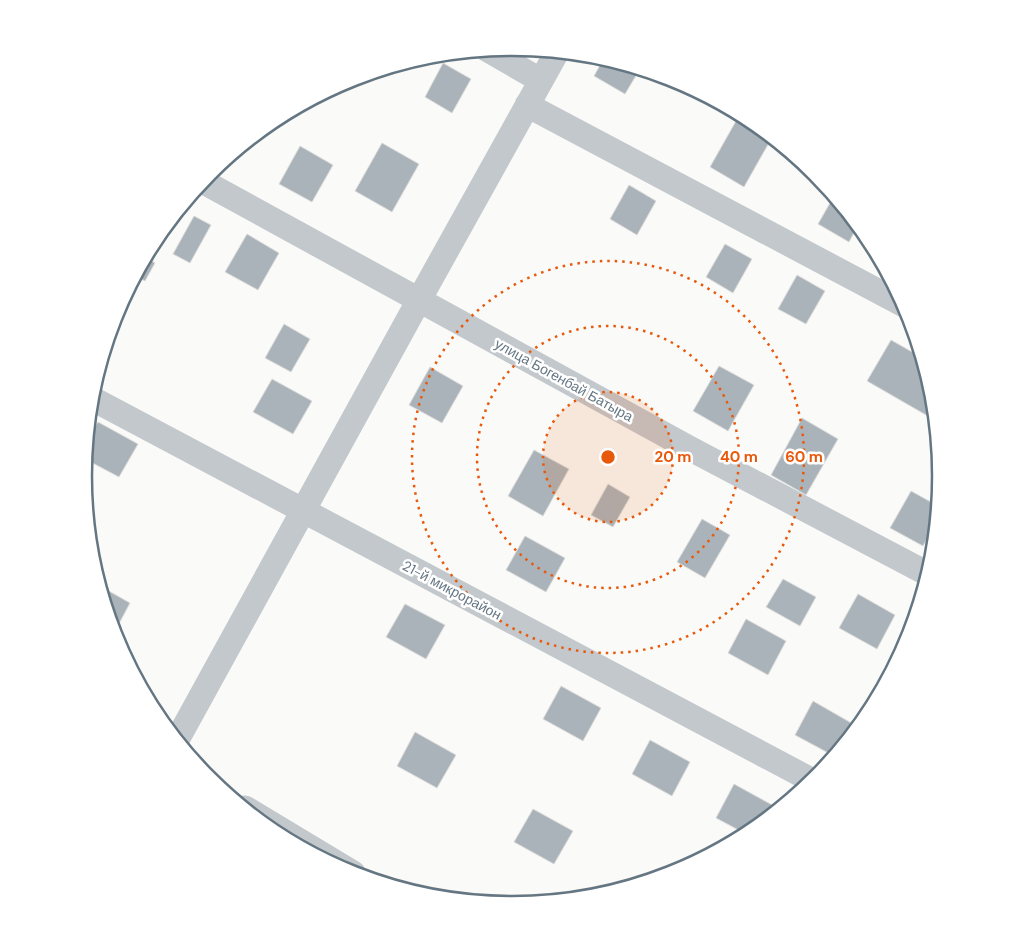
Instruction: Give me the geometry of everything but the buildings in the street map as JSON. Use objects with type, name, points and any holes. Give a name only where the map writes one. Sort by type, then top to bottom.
[{"type":"street","points":[[499,56],[540,80]]},
{"type":"street","points":[[180,734],[418,300],[553,59]]},
{"type":"street","points":[[527,105],[892,299]]},
{"type":"street","name":"улица Богенбай Батыра","points":[[209,185],[690,448],[921,570]]},
{"type":"street","name":"21-й микрорайон","points":[[99,402],[805,777]]}]
